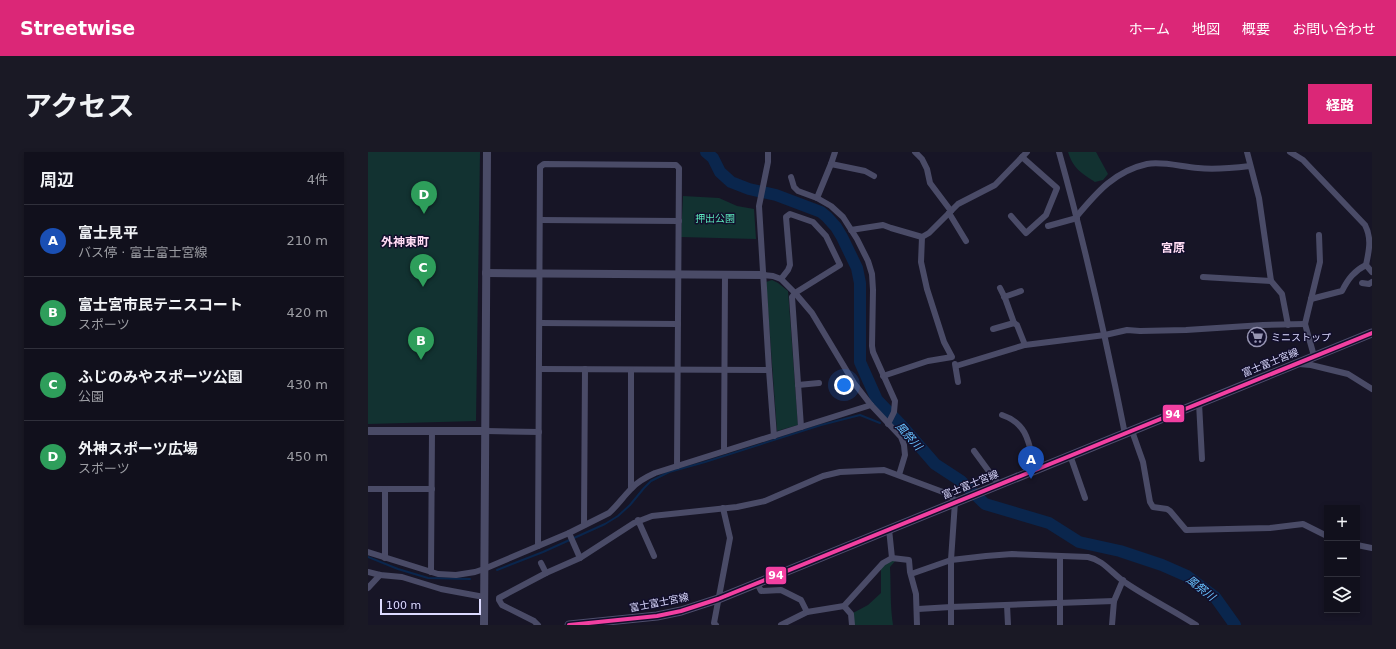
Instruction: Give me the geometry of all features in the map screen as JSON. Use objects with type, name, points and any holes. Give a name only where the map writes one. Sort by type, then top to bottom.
[{"type":"main road","name":"富士富士宮線","points":[[569,625],[649,621],[718,599],[1372,333]]},
{"type":"street","points":[[484,625],[487,152]]},
{"type":"street","points":[[768,152],[768,162],[759,206],[774,436]]},
{"type":"street","points":[[817,198],[832,164],[835,152]]},
{"type":"street","points":[[915,152],[922,159],[927,169],[930,183],[950,212],[966,241]]},
{"type":"street","points":[[851,230],[884,225],[922,237],[929,233],[958,204],[995,185],[1027,152]]},
{"type":"street","points":[[1060,152],[1129,432],[1143,462],[1150,502],[1153,507],[1170,511],[1186,530],[1270,528],[1303,524],[1324,534]]},
{"type":"street","points":[[1246,152],[1258,198],[1271,282],[1282,294],[1288,325]]},
{"type":"street","points":[[1290,152],[1303,160],[1370,231],[1371,241],[1366,265]]},
{"type":"street","points":[[1011,216],[1026,233],[1046,216],[1057,188],[1022,157]]},
{"type":"street","points":[[538,546],[540,167],[544,164],[676,165],[679,168],[677,466]]},
{"type":"street","points":[[832,164],[865,171],[874,176]]},
{"type":"street","points":[[1048,226],[1077,217],[1098,192],[1113,180],[1134,168],[1148,164],[1168,164],[1199,168],[1250,166]]},
{"type":"street","points":[[791,177],[794,187],[798,191],[817,198],[831,206],[843,217],[868,261],[872,274],[873,290],[873,352],[895,401],[894,412],[888,423]]},
{"type":"street","points":[[781,279],[790,265],[786,217],[790,214],[813,222],[826,236],[840,265],[795,293],[792,297],[801,427]]},
{"type":"street","points":[[540,220],[679,221]]},
{"type":"street","points":[[1314,356],[1305,324],[1320,262],[1319,235]]},
{"type":"street","points":[[922,237],[921,262],[927,289],[944,342],[956,366],[958,382]]},
{"type":"street","points":[[1366,265],[1372,272]]},
{"type":"street","points":[[1311,299],[1342,291],[1349,278],[1358,269],[1366,265]]},
{"type":"street","points":[[486,273],[763,275],[781,279],[812,313],[854,383],[871,405],[901,437],[905,455],[899,475]]},
{"type":"street","points":[[724,452],[725,275]]},
{"type":"street","points":[[1203,277],[1271,282]]},
{"type":"street","points":[[1362,283],[1370,284],[1372,282]]},
{"type":"street","points":[[1000,288],[1014,323],[1017,325],[1025,345]]},
{"type":"street","points":[[1004,297],[1021,291]]},
{"type":"street","points":[[540,323],[678,324]]},
{"type":"street","points":[[993,329],[1014,323]]},
{"type":"street","points":[[956,366],[1025,345],[1105,335],[1128,330],[1178,330],[1305,324]]},
{"type":"street","points":[[883,376],[928,361],[952,357]]},
{"type":"street","points":[[1298,363],[1348,374],[1372,389]]},
{"type":"street","points":[[584,525],[585,369]]},
{"type":"street","points":[[539,370],[769,370]]},
{"type":"street","points":[[632,370],[632,488]]},
{"type":"street","points":[[798,385],[819,383]]},
{"type":"street","points":[[1199,403],[1202,459]]},
{"type":"street","points":[[368,552],[438,574],[456,575],[484,569],[569,533],[609,513],[632,488],[655,473],[871,405]]},
{"type":"street","points":[[1002,415],[1020,425],[1027,434],[1036,469]]},
{"type":"street","points":[[368,431],[539,432]]},
{"type":"street","points":[[431,572],[432,431]]},
{"type":"street","points":[[974,451],[1000,485]]},
{"type":"street","points":[[1070,455],[1085,498]]},
{"type":"street","points":[[538,625],[534,621],[502,605],[499,598],[546,573],[580,558],[638,520],[658,515],[723,508],[765,501],[823,476],[840,472],[884,470],[951,494],[955,502],[951,560],[951,625]]},
{"type":"street","points":[[368,489],[432,489]]},
{"type":"street","points":[[385,558],[386,489]]},
{"type":"street","points":[[716,625],[714,623],[730,538],[723,508]]},
{"type":"street","points":[[638,520],[654,556]]},
{"type":"street","points":[[889,529],[892,558]]},
{"type":"street","points":[[569,533],[580,558]]},
{"type":"street","points":[[1360,546],[1372,548]]},
{"type":"street","points":[[911,574],[951,560],[1012,554],[1093,558],[1101,562],[1122,580],[1196,625]]},
{"type":"street","points":[[1060,556],[1060,625]]},
{"type":"street","points":[[782,625],[807,612],[844,606],[883,563],[892,558],[908,560],[916,594],[918,625]]},
{"type":"street","points":[[541,563],[546,573]]},
{"type":"street","points":[[402,577],[405,564]]},
{"type":"street","points":[[368,572],[380,575],[402,577],[441,589],[484,597]]},
{"type":"street","points":[[368,588],[380,575]]},
{"type":"street","points":[[1112,625],[1114,601],[1122,580]]},
{"type":"street","points":[[756,583],[761,591],[781,590],[801,600],[807,612]]},
{"type":"street","points":[[918,609],[1114,601]]},
{"type":"street","points":[[1008,605],[1008,625]]},
{"type":"street","points":[[844,606],[850,614],[852,625]]},
{"type":"green space","points":[[368,152],[480,152],[476,421],[368,424]]},
{"type":"green space","points":[[1068,152],[1096,152],[1108,174],[1103,180],[1095,182],[1078,170],[1072,162]]},
{"type":"green space","name":"押出公園","points":[[683,196],[719,198],[737,206],[754,209],[756,239],[681,237]]},
{"type":"green space","points":[[772,280],[788,291],[798,425],[777,431],[766,282]]},
{"type":"green space","points":[[887,559],[896,560],[890,567],[893,625],[853,625],[853,613],[868,605],[881,593],[881,567]]},
{"type":"waterway","name":"風祭川","points":[[706,152],[713,158],[720,172],[731,182],[749,189],[776,195],[821,212],[836,227],[857,268],[860,283],[860,362],[877,400],[935,464],[961,481],[985,504],[1049,523],[1079,542],[1120,551],[1162,565],[1187,576],[1215,597],[1235,625]]},
{"type":"waterway","points":[[497,570],[543,552],[605,524],[618,516],[630,505],[651,481],[669,472],[821,425],[860,415],[880,423]]},
{"type":"waterway","name":"風祭川","points":[[893,425],[902,426]]},
{"type":"waterway","points":[[368,557],[398,569],[428,578],[470,579]]},
{"type":"transit line","name":"94","points":[[569,625],[657,616],[681,611],[718,599],[1372,333]]},
{"type":"place","name":"外神スポーツ広場","points":[[424,214]]},
{"type":"place","name":"ふじのみやスポーツ公園","points":[[423,287]]},
{"type":"place","name":"ミニストップ","points":[[1257,337]]},
{"type":"place","name":"富士宮市民テニスコート","points":[[421,360]]},
{"type":"place","name":"富士見平","points":[[1031,479]]},
{"type":"district","name":"外神東町","points":[[405,242]]},
{"type":"district","name":"宮原","points":[[1173,248]]}]
